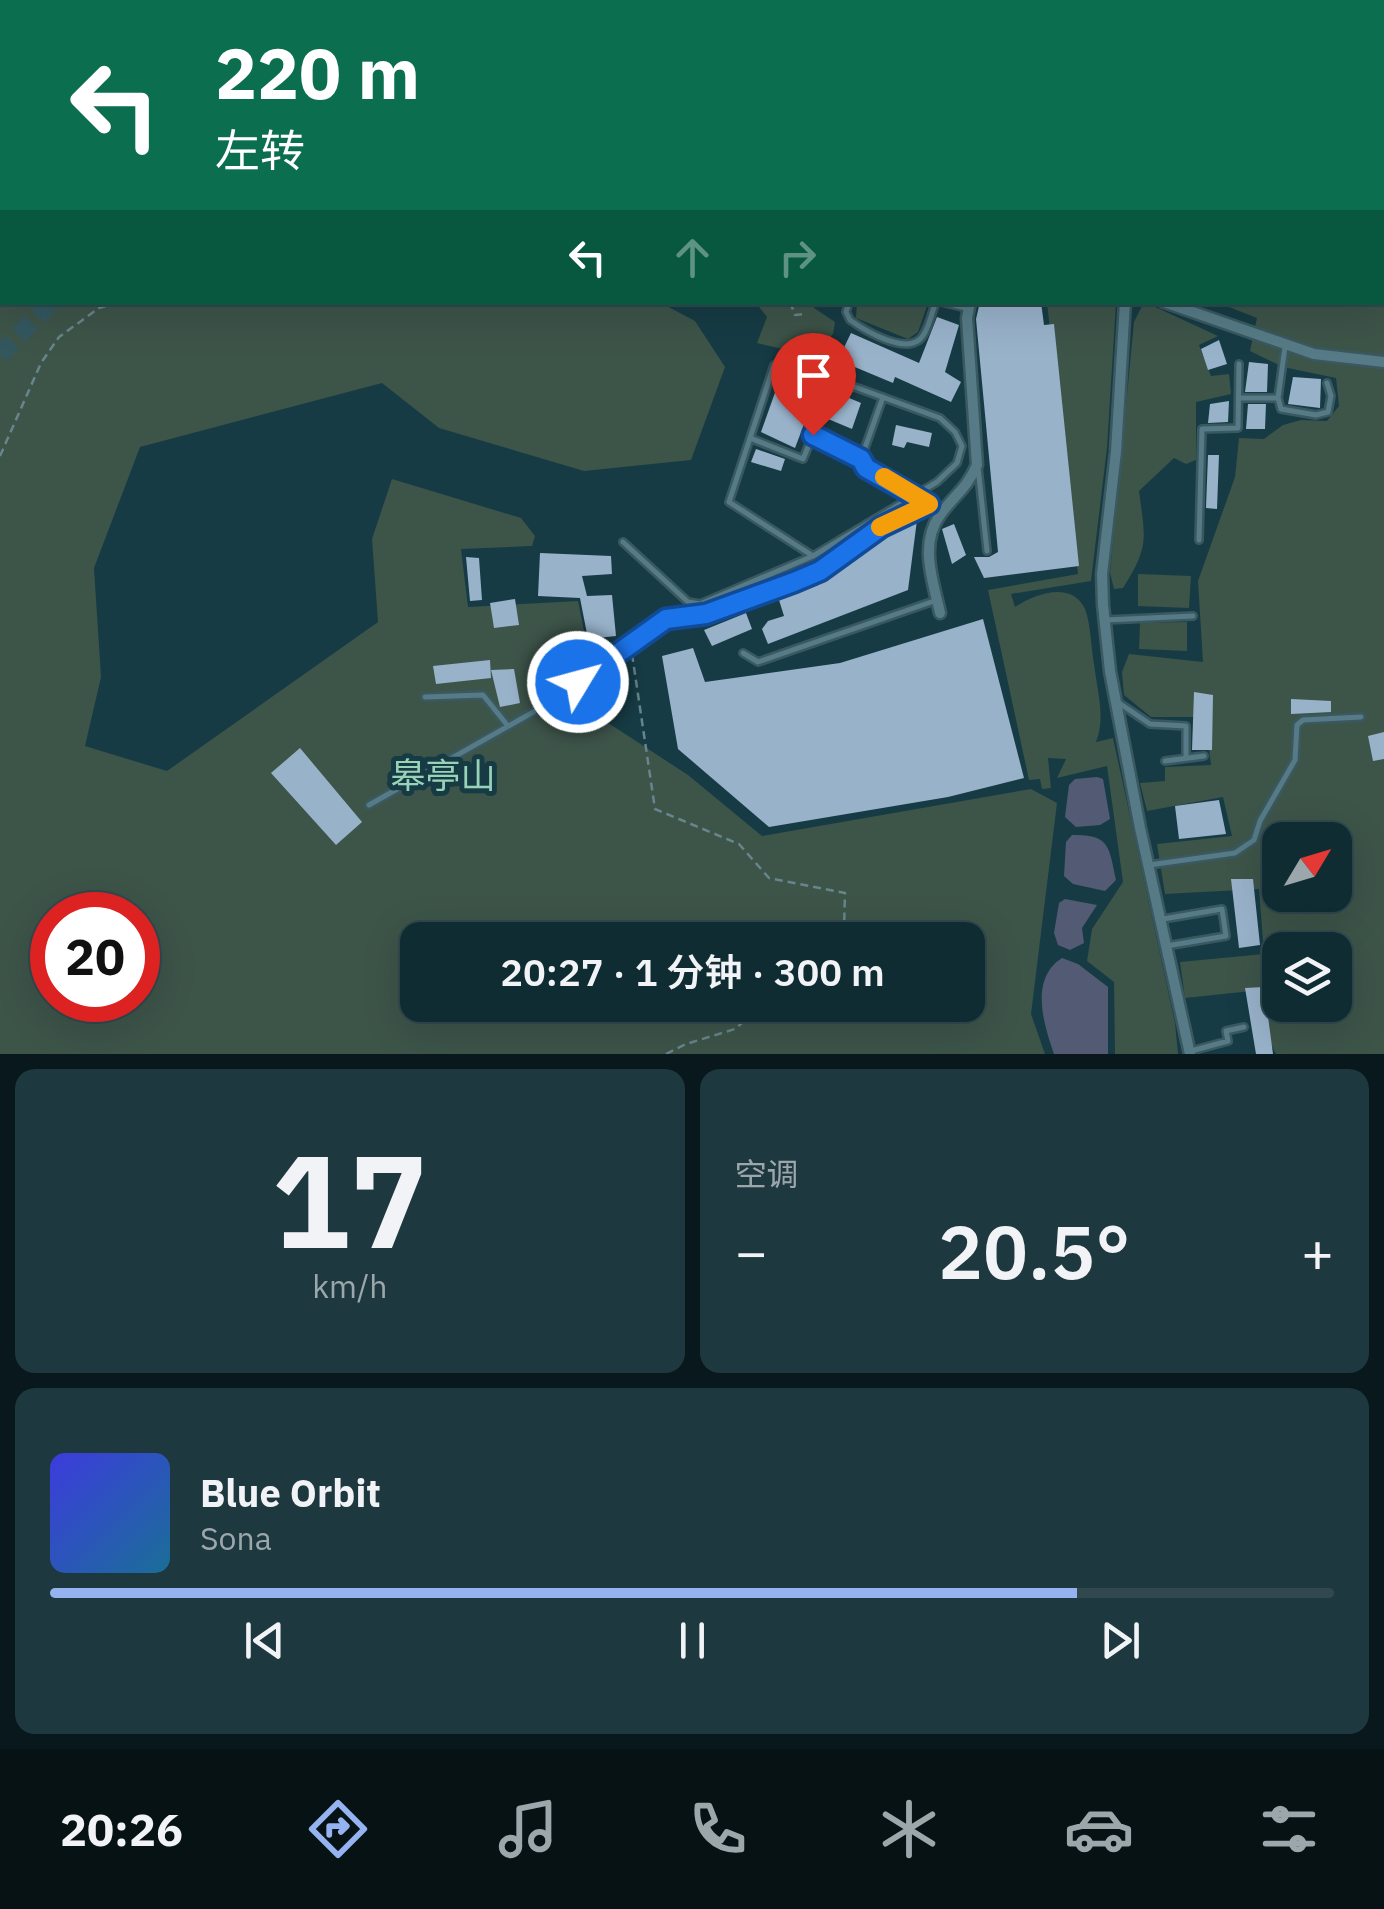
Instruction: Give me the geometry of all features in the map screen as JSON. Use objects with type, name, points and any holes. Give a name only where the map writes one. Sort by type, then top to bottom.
[{"type":"street","points":[[1126,305],[1116,452],[1102,574],[1105,620],[1116,702],[1190,1053]]},
{"type":"street","points":[[1173,305],[1314,354],[1384,362]]},
{"type":"street","points":[[940,613],[928,560],[932,531],[941,514],[968,486],[977,464],[970,306]]},
{"type":"lane","points":[[848,305],[850,320],[903,345],[916,343],[923,336],[937,305]]},
{"type":"lane","points":[[1285,344],[1278,398],[1281,409],[1316,415],[1328,412],[1332,396],[1327,383]]},
{"type":"lane","points":[[623,542],[688,602],[700,604],[813,556],[937,482],[956,463],[962,446],[955,432],[940,418],[786,362],[774,365],[730,502],[813,556]]},
{"type":"lane","points":[[1199,540],[1202,429],[1238,428],[1239,364]]},
{"type":"lane","points":[[861,459],[882,397]]},
{"type":"lane","points":[[1238,398],[1278,398]]},
{"type":"lane","points":[[750,438],[803,459],[813,435],[861,459],[866,468],[917,494],[941,514]]},
{"type":"lane","points":[[977,464],[987,551]]},
{"type":"lane","points":[[369,804],[551,702],[666,619],[706,614],[820,571],[881,527],[929,504]]},
{"type":"lane","points":[[742,653],[758,662],[937,600]]},
{"type":"lane","points":[[1105,620],[1193,616]]},
{"type":"lane","points":[[426,697],[483,696],[508,726]]},
{"type":"lane","points":[[1116,702],[1150,724],[1186,726],[1186,758]]},
{"type":"lane","points":[[1148,865],[1235,853],[1254,840],[1260,821],[1295,760],[1297,725],[1302,720],[1362,716]]},
{"type":"lane","points":[[1165,761],[1204,756]]},
{"type":"lane","points":[[1160,919],[1222,910],[1226,936],[1166,946]]},
{"type":"lane","points":[[1190,1053],[1228,1041],[1226,1031],[1244,1027]]},
{"type":"path","points":[[0,456],[41,364],[59,337],[99,308],[110,305]]},
{"type":"path","points":[[791,305],[795,315],[805,314]]},
{"type":"path","points":[[630,643],[655,810],[739,844],[769,878],[845,892],[844,922]]},
{"type":"path","points":[[666,1054],[734,1030],[743,1022]]},
{"type":"green space","name":"皋亭山","points":[[0,305],[665,305],[695,321],[725,367],[691,460],[584,471],[439,428],[382,383],[140,447],[94,568],[101,677],[85,746],[167,771],[378,622],[372,539],[392,479],[521,518],[535,536],[532,546],[461,549],[468,607],[578,601],[586,641],[612,642],[619,671],[593,713],[688,775],[762,836],[1031,789],[1057,803],[1031,1014],[1045,1054],[0,1054]]},
{"type":"green space","points":[[758,305],[815,305],[835,322],[833,334],[813,356],[757,343],[767,317]]},
{"type":"green space","points":[[857,305],[927,305],[918,332],[908,339],[856,318]]},
{"type":"green space","points":[[1047,305],[1116,305],[1107,448],[1091,581],[1011,594],[1015,607],[1042,594],[1062,592],[1079,600],[1085,609],[1100,704],[1096,742],[1113,738],[1175,1023],[1178,1054],[1115,1054],[1114,982],[1087,961],[1092,929],[1123,882],[1107,766],[1057,778],[1066,759],[1048,758],[1051,788],[1042,789],[1040,779],[1029,780],[988,590],[1078,574]]},
{"type":"green space","points":[[1151,305],[1218,336],[1199,345],[1211,376],[1229,374],[1231,394],[1196,402],[1196,460],[1186,464],[1174,458],[1139,491],[1142,551],[1123,588],[1114,589],[1110,573],[1134,322],[1142,306]]},
{"type":"green space","points":[[1224,305],[1384,305],[1384,1054],[1276,1054],[1267,1022],[1352,1022],[1352,932],[1262,932],[1259,889],[1165,894],[1157,844],[1232,836],[1223,797],[1147,811],[1140,783],[1165,781],[1165,767],[1211,765],[1205,717],[1151,717],[1124,695],[1122,672],[1129,654],[1203,662],[1198,581],[1235,477],[1239,438],[1264,439],[1283,425],[1301,420],[1327,421],[1339,406],[1336,378],[1283,367],[1250,351],[1257,318]]},
{"type":"green space","points":[[1138,574],[1191,576],[1189,608],[1138,606]]},
{"type":"green space","points":[[1187,622],[1187,651],[1139,649],[1140,623]]},
{"type":"green space","points":[[1262,954],[1262,996],[1261,990],[1185,998],[1180,962]]},
{"type":"water","points":[[1075,779],[1103,779],[1110,819],[1100,825],[1076,827],[1065,817],[1069,785]]},
{"type":"water","points":[[1072,835],[1094,837],[1106,845],[1116,880],[1105,891],[1073,884],[1064,876],[1066,842]]},
{"type":"water","points":[[1065,899],[1097,905],[1082,928],[1084,943],[1070,950],[1058,945],[1054,933],[1059,903]]},
{"type":"water","points":[[1062,958],[1078,964],[1108,987],[1108,1054],[1054,1054],[1043,1016],[1042,990],[1045,978]]},
{"type":"building","points":[[979,305],[1041,305],[1044,325],[1054,324],[1079,566],[984,578],[974,557],[989,557],[998,552],[976,319]]},
{"type":"building","points":[[937,317],[959,325],[945,372],[961,382],[951,402],[895,377],[893,383],[838,360],[851,333],[919,363]]},
{"type":"building","points":[[1219,340],[1227,364],[1208,370],[1201,349]]},
{"type":"building","points":[[1249,362],[1268,364],[1267,392],[1245,392]]},
{"type":"building","points":[[783,370],[861,403],[852,429],[809,411],[795,448],[761,432]]},
{"type":"building","points":[[1293,377],[1321,379],[1320,408],[1288,404]]},
{"type":"building","points":[[1229,401],[1228,422],[1208,423],[1210,404]]},
{"type":"building","points":[[1248,404],[1266,404],[1265,429],[1246,429]]},
{"type":"building","points":[[896,425],[932,433],[929,447],[907,442],[904,448],[892,445]]},
{"type":"building","points":[[756,449],[785,459],[781,471],[751,462]]},
{"type":"building","points":[[1208,455],[1219,455],[1217,509],[1206,508]]},
{"type":"building","points":[[917,520],[908,590],[768,644],[762,629],[768,621],[784,616],[779,600],[818,585],[884,532]]},
{"type":"building","points":[[954,524],[966,555],[952,564],[942,529]]},
{"type":"building","points":[[540,553],[611,556],[612,574],[582,576],[587,596],[612,595],[616,636],[588,639],[580,598],[538,596]]},
{"type":"building","points":[[466,557],[479,558],[482,600],[470,601]]},
{"type":"building","points":[[515,599],[519,625],[494,628],[490,603]]},
{"type":"building","points":[[746,613],[752,629],[712,646],[704,630]]},
{"type":"building","points":[[983,619],[1024,778],[948,797],[769,827],[678,749],[662,656],[693,648],[705,682],[840,663]]},
{"type":"building","points":[[490,660],[491,678],[436,684],[433,666]]},
{"type":"building","points":[[514,669],[520,703],[500,707],[491,670]]},
{"type":"building","points":[[1194,692],[1213,695],[1212,750],[1192,750]]},
{"type":"building","points":[[1291,699],[1331,701],[1331,712],[1291,714]]},
{"type":"building","points":[[1384,732],[1384,759],[1373,761],[1368,736]]},
{"type":"building","points":[[300,748],[362,822],[336,845],[271,773]]},
{"type":"building","points":[[1219,800],[1226,834],[1179,839],[1175,806]]},
{"type":"building","points":[[1231,879],[1253,879],[1260,945],[1239,948]]},
{"type":"building","points":[[1262,987],[1262,1022],[1269,1022],[1273,1054],[1256,1054],[1245,988]]},
{"type":"tunnel","points":[[0,355],[48,305]]},
{"type":"slow traffic","points":[[880,527],[929,504],[884,477]]},
{"type":"route","points":[[578,682],[666,619],[706,614],[820,571],[881,527],[929,504],[866,468],[861,459],[813,435]]}]
